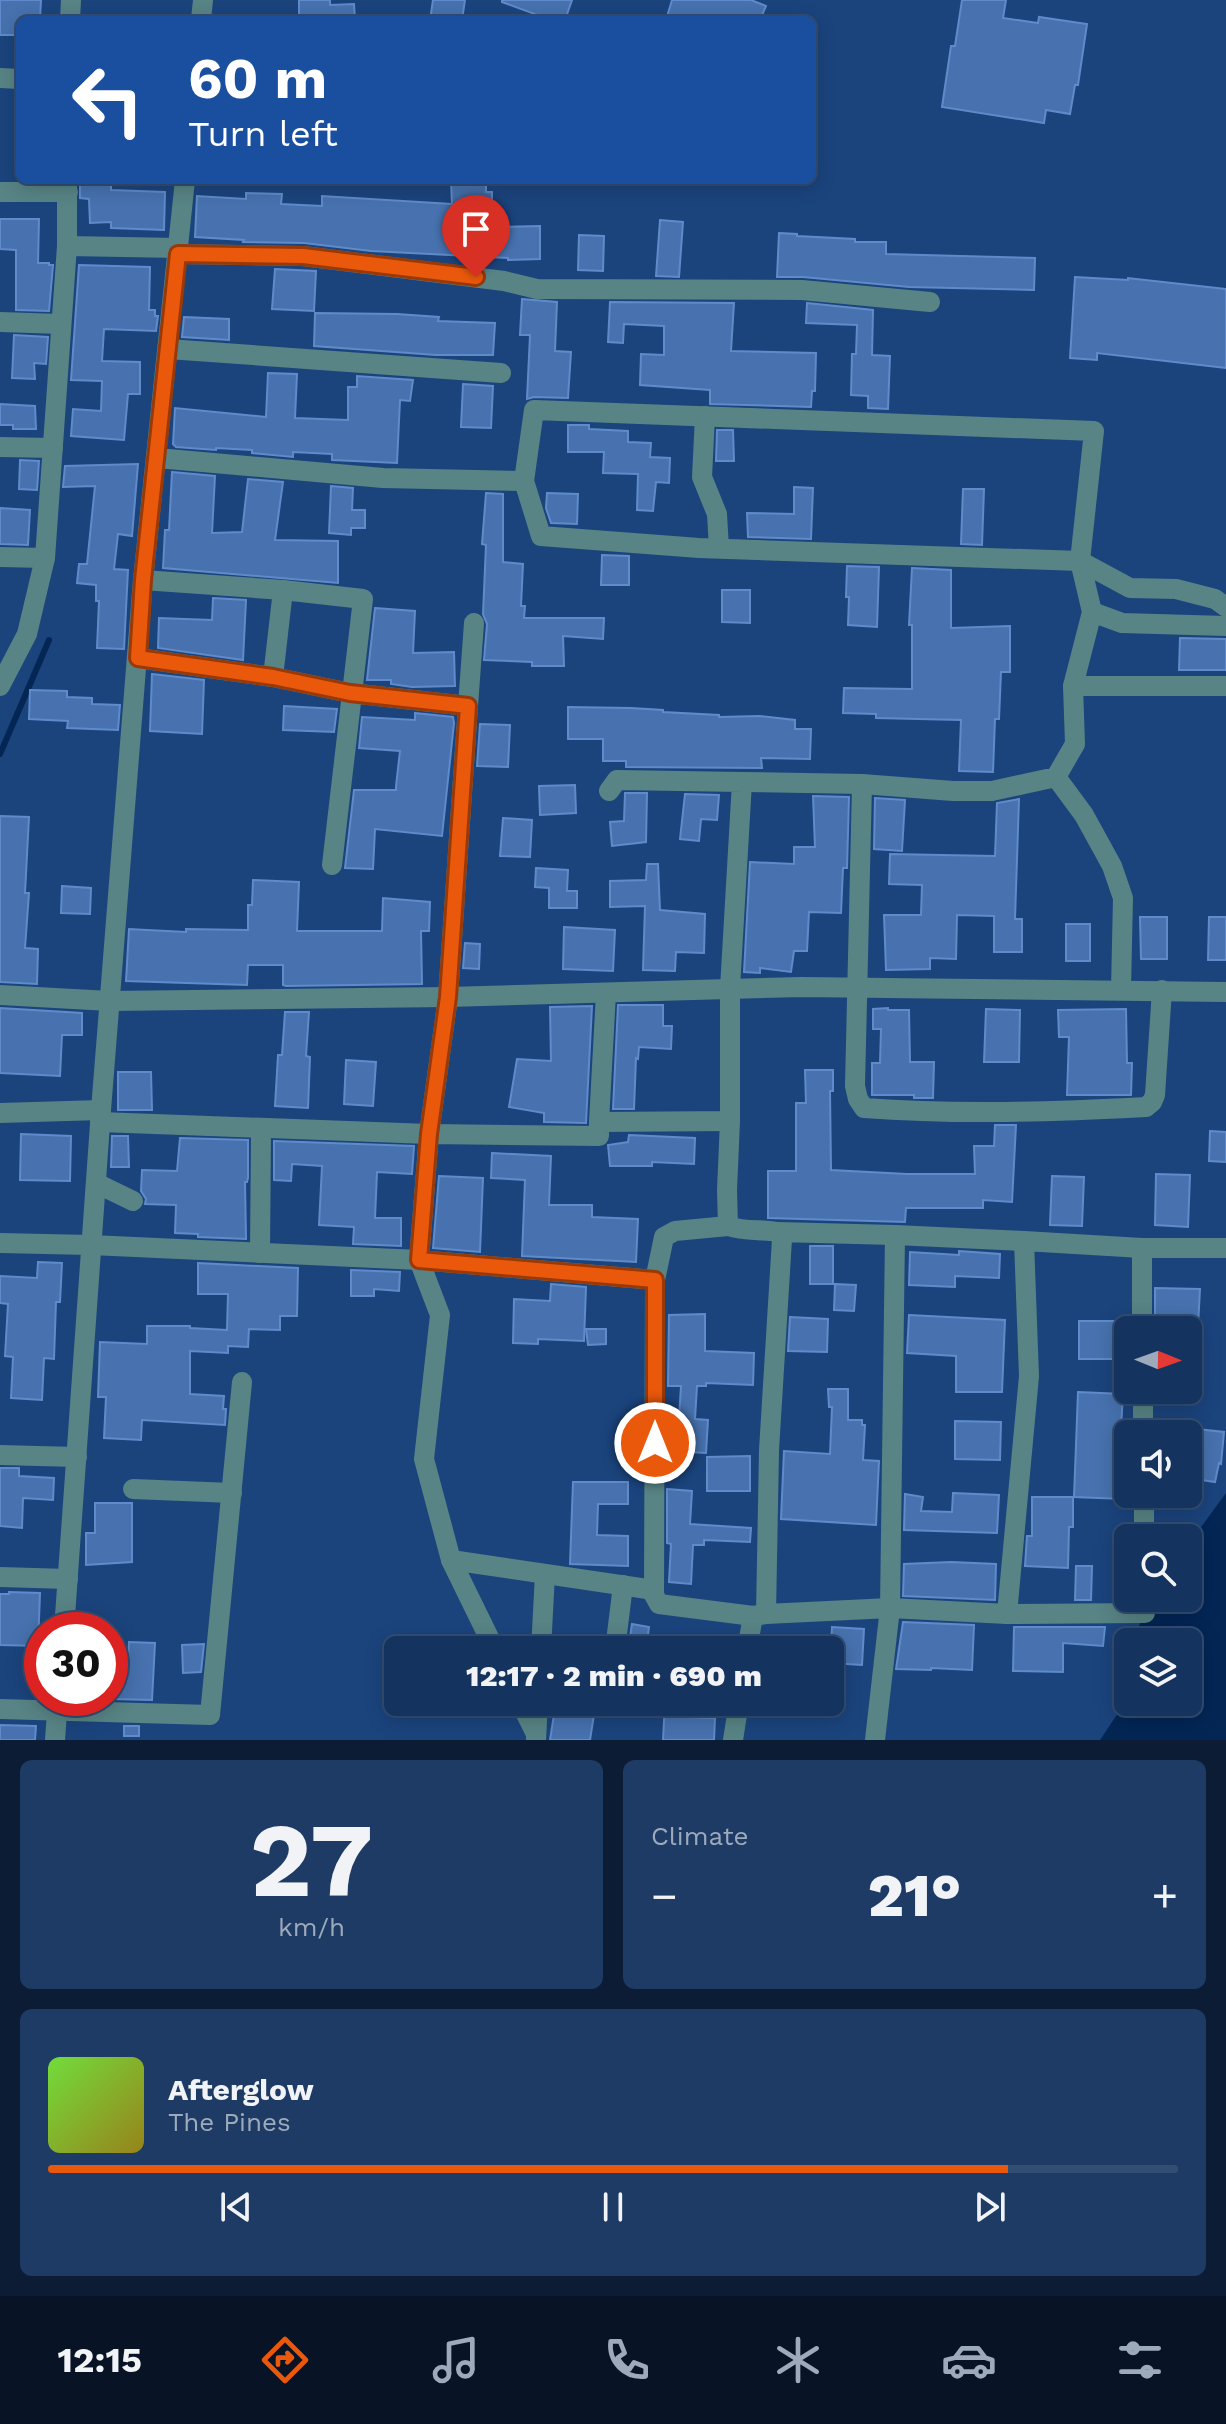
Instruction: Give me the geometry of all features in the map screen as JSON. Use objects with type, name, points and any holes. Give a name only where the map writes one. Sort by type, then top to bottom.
[{"type":"street","points":[[65,1612],[100,1116],[143,580],[185,184]]},
{"type":"street","points":[[0,192],[68,186],[67,246],[45,558],[27,634],[1,682]]},
{"type":"street","points":[[67,246],[303,256],[504,281],[537,289],[802,290],[930,302]]},
{"type":"street","points":[[0,322],[61,324]]},
{"type":"street","points":[[168,349],[501,373]]},
{"type":"street","points":[[609,791],[617,780],[862,784],[992,791],[1056,777],[1075,744],[1073,686],[1092,612],[1080,561],[1094,431],[534,410],[524,481],[541,536],[719,548],[1080,561],[1130,588],[1176,589],[1215,599],[1226,607]]},
{"type":"street","points":[[705,416],[702,477],[717,514],[719,548]]},
{"type":"street","points":[[0,447],[53,448]]},
{"type":"street","points":[[157,458],[383,478],[524,481]]},
{"type":"street","points":[[0,557],[45,558]]},
{"type":"street","points":[[143,580],[363,599],[332,865]]},
{"type":"street","points":[[273,677],[283,590]]},
{"type":"street","points":[[1092,612],[1122,623],[1226,626]]},
{"type":"street","points":[[474,623],[448,997],[429,1134],[419,1260],[440,1315],[424,1459],[451,1560],[488,1636]]},
{"type":"street","points":[[138,658],[273,677],[350,693],[468,706]]},
{"type":"street","points":[[1073,686],[1226,686]]},
{"type":"street","points":[[1056,777],[1084,815],[1112,866],[1123,898],[1121,989]]},
{"type":"street","points":[[728,1226],[730,988],[742,782]]},
{"type":"street","points":[[862,784],[855,1086],[864,1108],[1022,1113],[1146,1107],[1155,1095],[1162,990]]},
{"type":"street","points":[[0,995],[110,1001],[448,997],[730,988],[1226,992]]},
{"type":"street","points":[[0,1113],[100,1116],[261,1128],[599,1136],[606,993]]},
{"type":"street","points":[[599,1122],[730,1121]]},
{"type":"street","points":[[260,1253],[261,1128]]},
{"type":"street","points":[[96,1183],[133,1201]]},
{"type":"street","points":[[1145,1612],[1007,1614],[890,1608],[760,1615],[659,1604],[654,1590],[655,1280],[664,1237],[675,1231],[728,1226],[778,1232],[1142,1248],[1226,1248]]},
{"type":"street","points":[[752,1636],[760,1615],[783,1253],[778,1232]]},
{"type":"street","points":[[875,1740],[890,1608],[895,1235]]},
{"type":"street","points":[[1007,1614],[1029,1376],[1024,1241]]},
{"type":"street","points":[[0,1243],[419,1260],[655,1280]]},
{"type":"street","points":[[1142,1248],[1142,1316]]},
{"type":"street","points":[[128,1709],[210,1715],[242,1382]]},
{"type":"street","points":[[0,1455],[77,1457]]},
{"type":"street","points":[[133,1489],[232,1493]]},
{"type":"street","points":[[451,1560],[654,1590]]},
{"type":"street","points":[[542,1636],[545,1574]]},
{"type":"street","points":[[0,1577],[68,1579]]},
{"type":"street","points":[[617,1636],[623,1585]]},
{"type":"street","points":[[0,1709],[24,1707]]},
{"type":"street","points":[[55,1740],[56,1716]]},
{"type":"street","points":[[526,1716],[536,1738]]},
{"type":"street","points":[[536,1738],[537,1716]]},
{"type":"street","points":[[733,1740],[737,1716]]},
{"type":"water","points":[[1226,1493],[1226,1740],[1100,1740],[1116,1716],[1202,1716],[1202,1628],[1138,1628],[1147,1612],[1202,1612],[1202,1526]]},
{"type":"building","points":[[0,0],[41,0],[40,16],[16,16],[16,35],[0,35]]},
{"type":"building","points":[[299,0],[330,0],[330,5],[354,4],[355,16],[299,16]]},
{"type":"building","points":[[433,0],[465,0],[463,16],[431,16]]},
{"type":"building","points":[[572,0],[566,16],[540,16],[502,2]]},
{"type":"building","points":[[672,0],[751,0],[766,6],[762,16],[667,16]]},
{"type":"building","points":[[962,0],[1006,0],[1003,18],[1038,23],[1039,17],[1087,24],[1078,85],[1075,85],[1070,114],[1046,110],[1044,123],[942,107]]},
{"type":"building","points":[[80,184],[111,184],[111,190],[165,192],[164,230],[111,228],[111,222],[90,223],[89,199],[80,198]]},
{"type":"building","points":[[451,184],[486,184],[486,192],[492,192],[492,227],[540,226],[540,259],[508,260],[195,237],[197,196],[246,199],[246,193],[282,194],[281,204],[322,206],[322,196],[452,204]]},
{"type":"building","points":[[0,219],[39,219],[38,263],[53,265],[49,311],[16,310],[16,250],[0,249]]},
{"type":"building","points":[[660,220],[683,222],[679,277],[656,276]]},
{"type":"building","points":[[779,233],[855,239],[855,242],[886,242],[886,254],[1035,258],[1034,290],[909,287],[777,277]]},
{"type":"building","points":[[579,235],[604,236],[603,271],[578,270]]},
{"type":"building","points":[[79,265],[150,267],[149,310],[155,310],[155,316],[158,316],[156,331],[104,329],[102,361],[140,362],[140,394],[128,394],[124,440],[71,436],[73,409],[101,411],[102,381],[71,380]]},
{"type":"building","points":[[275,269],[316,271],[314,311],[272,309]]},
{"type":"building","points":[[1075,277],[1128,278],[1226,289],[1226,368],[1097,353],[1097,360],[1070,358]]},
{"type":"building","points":[[522,299],[557,302],[555,351],[571,352],[568,398],[527,399],[530,335],[520,335]]},
{"type":"building","points":[[610,302],[734,303],[731,351],[816,353],[815,391],[812,391],[811,407],[710,404],[710,390],[640,385],[641,354],[664,355],[664,326],[624,324],[623,343],[608,342]]},
{"type":"building","points":[[807,303],[873,310],[872,355],[890,356],[888,409],[868,408],[868,396],[851,395],[852,354],[856,354],[857,325],[806,323]]},
{"type":"building","points":[[315,313],[397,314],[439,317],[438,321],[495,323],[493,355],[436,355],[314,346]]},
{"type":"building","points":[[184,317],[229,319],[229,340],[182,337]]},
{"type":"building","points":[[14,335],[48,337],[46,364],[34,363],[35,379],[12,378]]},
{"type":"building","points":[[268,373],[297,374],[295,418],[348,420],[348,387],[357,387],[357,376],[413,380],[410,401],[400,400],[397,463],[332,460],[332,454],[293,452],[293,457],[252,453],[252,450],[176,447],[173,444],[175,408],[266,417]]},
{"type":"building","points":[[463,384],[493,386],[491,428],[461,427]]},
{"type":"building","points":[[0,404],[35,406],[36,429],[13,429],[13,425],[0,425]]},
{"type":"building","points":[[568,425],[628,431],[628,442],[651,443],[650,457],[670,458],[669,483],[656,482],[653,511],[637,510],[638,474],[603,473],[604,452],[568,452]]},
{"type":"building","points":[[717,430],[733,430],[734,461],[716,461]]},
{"type":"building","points":[[20,460],[39,461],[37,490],[19,489]]},
{"type":"building","points":[[138,464],[132,536],[118,534],[114,569],[128,570],[124,649],[97,648],[99,601],[96,601],[96,585],[77,583],[79,564],[87,564],[95,486],[63,487],[65,466]]},
{"type":"building","points":[[172,472],[215,476],[212,533],[242,532],[248,479],[283,482],[275,540],[338,541],[338,583],[163,568],[165,530],[169,530]]},
{"type":"building","points":[[331,486],[353,488],[352,510],[365,510],[365,528],[351,528],[351,535],[329,533]]},
{"type":"building","points":[[794,487],[813,488],[811,539],[748,537],[747,513],[794,514]]},
{"type":"building","points":[[963,489],[984,489],[982,545],[961,544]]},
{"type":"building","points":[[486,493],[503,494],[503,562],[523,564],[521,606],[525,606],[524,618],[604,618],[603,639],[563,636],[564,666],[484,660],[486,545],[482,544]]},
{"type":"building","points":[[547,493],[578,494],[577,524],[551,523],[546,508]]},
{"type":"building","points":[[0,508],[30,510],[28,545],[0,544]]},
{"type":"building","points":[[602,555],[629,556],[629,585],[601,585]]},
{"type":"building","points":[[847,566],[879,567],[877,627],[848,625]]},
{"type":"building","points":[[912,568],[951,570],[951,628],[1010,626],[1010,672],[1001,672],[993,772],[959,771],[961,720],[876,718],[876,714],[843,713],[844,688],[912,689],[912,625],[909,625]]},
{"type":"building","points":[[722,590],[750,590],[750,623],[722,622]]},
{"type":"building","points":[[213,598],[246,600],[243,660],[158,648],[159,618],[212,620]]},
{"type":"building","points":[[375,608],[415,611],[413,653],[454,652],[455,686],[412,687],[391,684],[391,680],[367,680]]},
{"type":"building","points":[[1180,638],[1226,639],[1226,670],[1179,670]]},
{"type":"building","points":[[152,674],[204,680],[202,734],[150,731]]},
{"type":"building","points":[[30,690],[67,691],[67,697],[92,698],[92,704],[120,705],[118,730],[67,728],[68,721],[29,719]]},
{"type":"building","points":[[284,706],[337,709],[334,732],[283,730]]},
{"type":"building","points":[[568,707],[631,708],[719,717],[760,716],[795,720],[795,729],[811,729],[810,759],[761,758],[762,768],[626,767],[626,761],[603,761],[603,739],[568,739]]},
{"type":"building","points":[[415,713],[453,717],[442,836],[375,829],[373,869],[345,868],[354,790],[396,790],[400,751],[359,748],[362,717],[415,720]]},
{"type":"building","points":[[480,724],[510,725],[508,767],[477,766]]},
{"type":"building","points":[[575,785],[576,813],[540,815],[539,786]]},
{"type":"building","points":[[625,793],[647,793],[646,842],[612,846],[610,822],[624,821]]},
{"type":"building","points":[[685,794],[719,795],[717,820],[701,819],[699,841],[680,839]]},
{"type":"building","points":[[813,796],[849,797],[847,868],[843,868],[841,913],[809,912],[807,951],[794,951],[791,972],[760,968],[760,973],[744,972],[750,862],[794,864],[794,847],[815,847]]},
{"type":"building","points":[[875,798],[905,800],[902,851],[874,849]]},
{"type":"building","points":[[1019,799],[1015,919],[1022,919],[1022,952],[994,952],[994,916],[957,915],[956,959],[930,958],[930,969],[886,970],[884,915],[921,915],[922,885],[889,884],[890,854],[995,856],[997,803]]},
{"type":"building","points":[[0,816],[29,817],[25,948],[38,949],[37,984],[0,982]]},
{"type":"building","points":[[503,818],[532,820],[530,857],[500,856]]},
{"type":"building","points":[[647,864],[658,864],[660,910],[705,914],[704,953],[676,952],[675,971],[643,970],[645,906],[610,907],[610,881],[646,880]]},
{"type":"building","points":[[536,868],[568,870],[567,891],[577,891],[577,908],[549,908],[549,888],[535,887]]},
{"type":"building","points":[[253,880],[299,882],[297,931],[382,931],[383,898],[430,902],[429,931],[421,931],[422,984],[286,986],[283,985],[283,965],[248,965],[247,985],[126,981],[129,929],[186,932],[186,929],[248,930],[248,905],[252,905]]},
{"type":"building","points":[[62,886],[91,888],[90,914],[61,913]]},
{"type":"building","points":[[1140,917],[1167,917],[1167,959],[1141,959]]},
{"type":"building","points":[[1209,917],[1226,917],[1226,960],[1208,960]]},
{"type":"building","points":[[1066,924],[1090,924],[1090,961],[1066,961]]},
{"type":"building","points":[[564,927],[615,930],[613,971],[563,969]]},
{"type":"building","points":[[465,943],[480,944],[479,969],[463,968]]},
{"type":"building","points":[[618,1005],[663,1005],[663,1026],[672,1026],[671,1049],[639,1047],[634,1109],[613,1109]]},
{"type":"building","points":[[592,1006],[586,1123],[544,1122],[544,1113],[509,1107],[517,1059],[551,1061],[550,1007]]},
{"type":"building","points":[[0,1008],[82,1013],[82,1035],[62,1035],[60,1076],[0,1073]]},
{"type":"building","points":[[873,1009],[909,1010],[910,1062],[934,1062],[933,1098],[872,1095],[872,1063],[880,1063],[881,1029],[873,1029]]},
{"type":"building","points":[[986,1009],[1020,1010],[1019,1062],[984,1062]]},
{"type":"building","points":[[1126,1009],[1127,1063],[1132,1063],[1131,1095],[1067,1095],[1069,1037],[1059,1037],[1058,1010]]},
{"type":"building","points":[[285,1012],[309,1012],[306,1056],[310,1057],[308,1108],[275,1106],[278,1055],[282,1055]]},
{"type":"building","points":[[346,1060],[376,1062],[373,1106],[344,1104]]},
{"type":"building","points":[[805,1070],[833,1070],[833,1091],[830,1091],[831,1170],[975,1174],[974,1146],[994,1146],[995,1125],[1016,1125],[1012,1202],[983,1200],[983,1208],[906,1208],[905,1222],[768,1218],[768,1171],[796,1171],[796,1103],[806,1103]]},
{"type":"building","points":[[118,1072],[151,1072],[152,1110],[118,1110]]},
{"type":"building","points":[[1210,1131],[1226,1132],[1226,1162],[1209,1161]]},
{"type":"building","points":[[21,1134],[71,1136],[70,1181],[20,1180]]},
{"type":"building","points":[[629,1135],[695,1138],[694,1164],[652,1162],[652,1166],[610,1166],[608,1145],[628,1142]]},
{"type":"building","points":[[112,1136],[128,1136],[129,1167],[111,1167]]},
{"type":"building","points":[[180,1138],[248,1140],[246,1239],[175,1233],[176,1205],[145,1204],[146,1199],[141,1191],[142,1170],[177,1171]]},
{"type":"building","points":[[274,1141],[414,1146],[412,1174],[377,1172],[375,1218],[401,1218],[401,1246],[353,1244],[354,1227],[319,1225],[322,1166],[292,1164],[291,1181],[274,1180]]},
{"type":"building","points":[[492,1153],[551,1156],[549,1205],[592,1205],[592,1217],[638,1219],[636,1262],[522,1256],[525,1180],[491,1178]]},
{"type":"building","points":[[1156,1174],[1190,1175],[1188,1227],[1155,1225]]},
{"type":"building","points":[[439,1176],[483,1178],[480,1252],[433,1248]]},
{"type":"building","points":[[1052,1176],[1084,1177],[1082,1226],[1050,1225]]},
{"type":"building","points":[[810,1246],[833,1246],[833,1284],[810,1284]]},
{"type":"building","points":[[959,1251],[1000,1254],[999,1278],[955,1276],[955,1287],[909,1285],[910,1252],[959,1255]]},
{"type":"building","points":[[38,1262],[62,1263],[60,1302],[56,1302],[54,1359],[44,1358],[42,1400],[11,1398],[13,1357],[5,1356],[8,1304],[0,1303],[0,1276],[37,1278]]},
{"type":"building","points":[[198,1263],[298,1268],[297,1316],[280,1316],[280,1330],[249,1329],[248,1347],[228,1346],[228,1353],[190,1351],[190,1394],[224,1396],[225,1425],[142,1420],[141,1440],[104,1438],[106,1397],[98,1397],[100,1342],[147,1344],[147,1326],[227,1330],[228,1294],[198,1294]]},
{"type":"building","points":[[351,1270],[400,1272],[399,1291],[374,1289],[374,1296],[351,1296]]},
{"type":"building","points":[[551,1284],[586,1287],[584,1341],[538,1339],[538,1344],[513,1343],[514,1299],[550,1301]]},
{"type":"building","points":[[835,1284],[856,1285],[854,1311],[834,1310]]},
{"type":"building","points":[[1155,1288],[1200,1289],[1199,1316],[1155,1316]]},
{"type":"building","points":[[705,1314],[705,1351],[754,1353],[753,1385],[706,1383],[706,1386],[697,1386],[695,1419],[708,1420],[706,1453],[667,1451],[668,1417],[679,1418],[681,1386],[668,1386],[669,1315]]},
{"type":"building","points":[[909,1315],[1005,1320],[1002,1392],[956,1392],[956,1356],[907,1353]]},
{"type":"building","points":[[790,1317],[828,1319],[827,1352],[788,1351]]},
{"type":"building","points":[[1079,1321],[1114,1321],[1114,1359],[1079,1359]]},
{"type":"building","points":[[586,1329],[606,1329],[606,1344],[588,1345]]},
{"type":"building","points":[[828,1389],[848,1389],[848,1420],[862,1420],[862,1425],[865,1425],[863,1460],[879,1461],[876,1525],[781,1519],[784,1451],[830,1454],[832,1407],[829,1407]]},
{"type":"building","points":[[1078,1392],[1114,1394],[1114,1404],[1122,1404],[1121,1420],[1114,1420],[1114,1499],[1074,1497]]},
{"type":"building","points":[[955,1421],[1001,1422],[1000,1460],[955,1459]]},
{"type":"building","points":[[1202,1430],[1224,1432],[1221,1464],[1215,1482],[1202,1480]]},
{"type":"building","points":[[750,1456],[750,1491],[707,1491],[707,1457]]},
{"type":"building","points":[[0,1468],[19,1468],[19,1476],[54,1478],[53,1500],[23,1498],[22,1528],[0,1526]]},
{"type":"building","points":[[573,1482],[628,1482],[628,1504],[598,1504],[597,1535],[628,1536],[628,1566],[570,1564]]},
{"type":"building","points":[[667,1489],[692,1491],[690,1524],[751,1528],[750,1542],[704,1540],[704,1545],[693,1545],[691,1584],[669,1582],[671,1544],[667,1543]]},
{"type":"building","points":[[953,1493],[999,1495],[997,1533],[904,1530],[905,1494],[923,1497],[921,1511],[952,1512]]},
{"type":"building","points":[[1032,1497],[1073,1497],[1068,1568],[1025,1566],[1027,1536],[1032,1536]]},
{"type":"building","points":[[95,1503],[132,1503],[132,1562],[86,1565],[86,1533],[95,1533]]},
{"type":"building","points":[[904,1564],[996,1564],[995,1600],[903,1596]]},
{"type":"building","points":[[1076,1566],[1092,1566],[1091,1600],[1075,1600]]},
{"type":"building","points":[[40,1593],[39,1612],[24,1612],[24,1646],[0,1645],[0,1594]]},
{"type":"building","points":[[903,1622],[974,1625],[972,1670],[896,1669]]},
{"type":"building","points":[[632,1624],[649,1627],[648,1636],[630,1636]]},
{"type":"building","points":[[832,1627],[864,1629],[862,1665],[844,1664],[844,1636],[832,1636]]},
{"type":"building","points":[[1014,1627],[1105,1627],[1103,1646],[1063,1643],[1063,1672],[1013,1671]]},
{"type":"building","points":[[129,1642],[155,1643],[152,1700],[128,1699]]},
{"type":"building","points":[[204,1644],[201,1672],[183,1673],[182,1645]]},
{"type":"building","points":[[554,1716],[594,1716],[590,1740],[550,1740]]},
{"type":"building","points":[[664,1716],[715,1718],[714,1740],[663,1740]]},
{"type":"building","points":[[0,1725],[36,1726],[35,1740],[0,1740]]},
{"type":"building","points":[[124,1726],[139,1726],[139,1736],[124,1736]]},
{"type":"waterway","points":[[0,754],[49,640]]},
{"type":"route","points":[[476,277],[303,256],[178,254],[143,580],[138,658],[273,677],[350,693],[468,706],[448,997],[429,1134],[419,1260],[655,1280],[655,1443]]}]
